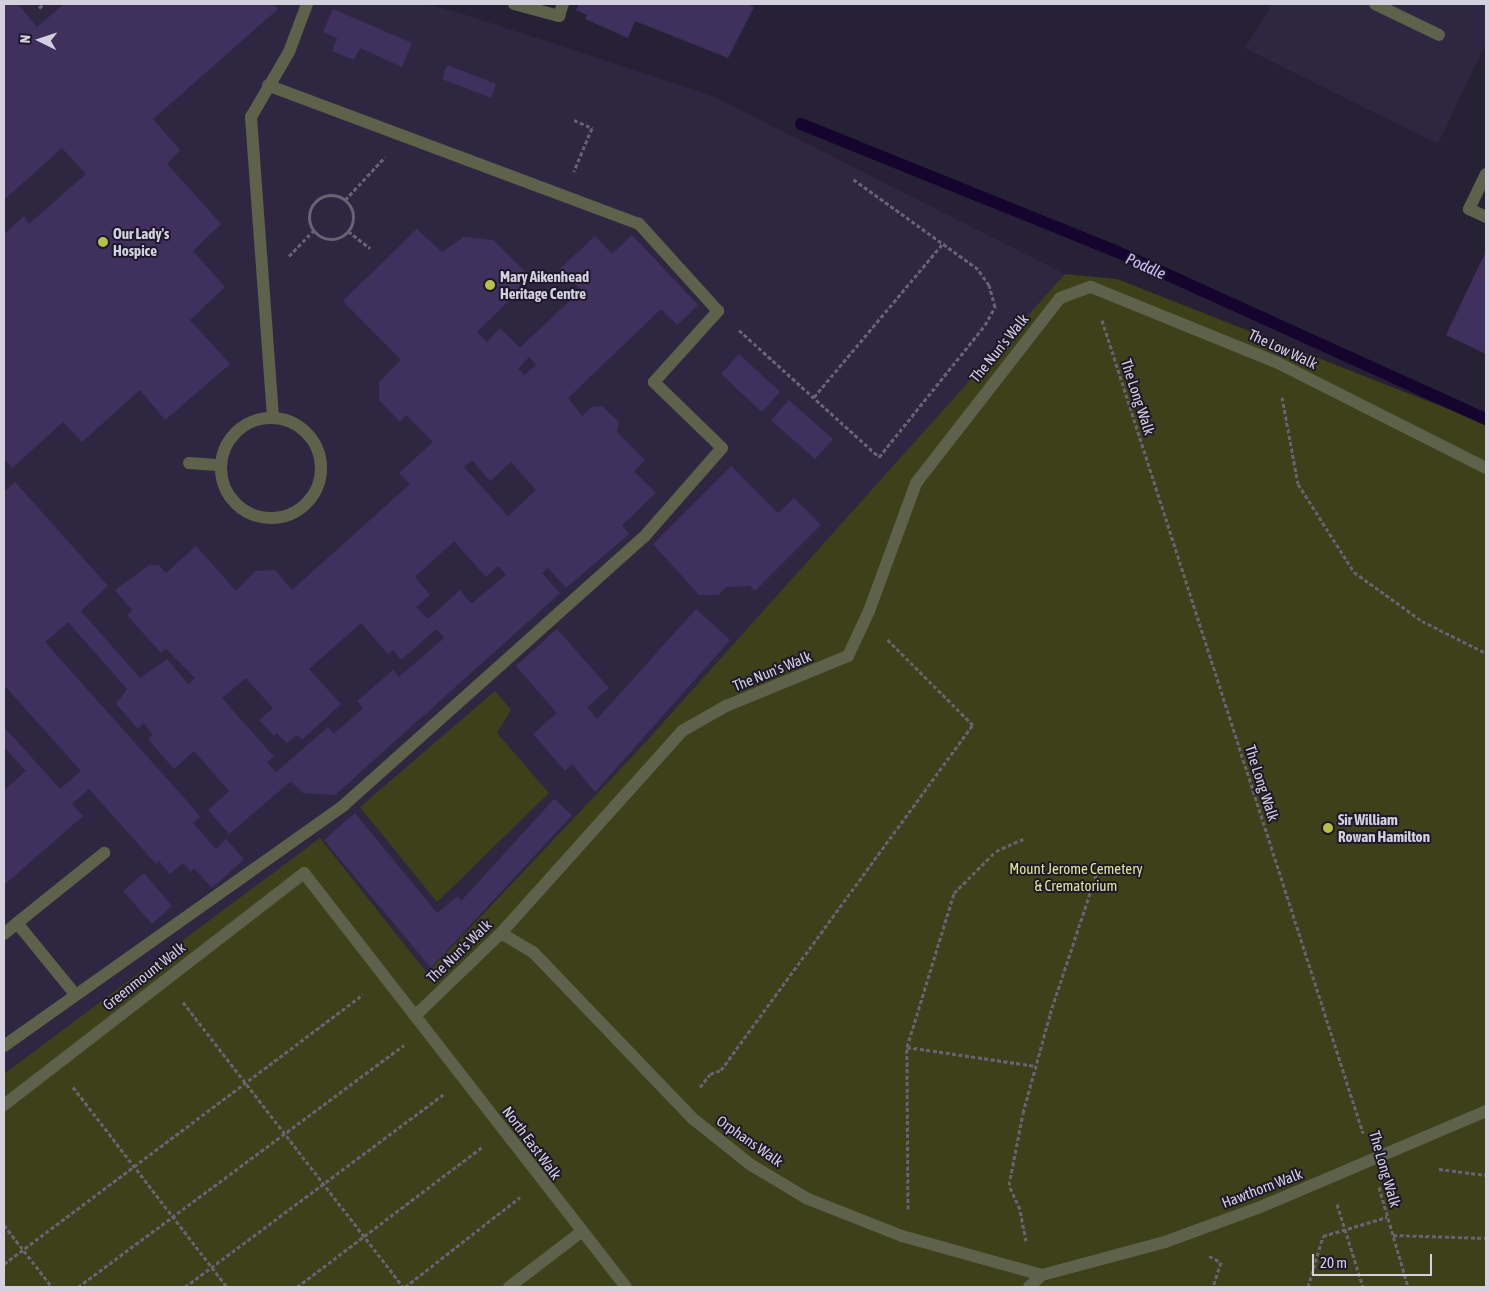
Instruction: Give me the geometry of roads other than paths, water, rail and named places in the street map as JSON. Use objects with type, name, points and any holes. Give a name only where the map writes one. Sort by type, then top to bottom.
[{"type":"lane","points":[[273,418],[251,117],[268,85],[290,52],[307,4]]},
{"type":"lane","points":[[514,4],[559,16],[564,4]]},
{"type":"lane","points":[[1375,4],[1439,35]]},
{"type":"lane","points":[[4,1046],[74,993],[344,806],[644,538],[722,448],[654,382],[718,311],[639,224],[395,135],[268,85]]},
{"type":"lane","points":[[1486,174],[1468,209],[1486,218]]},
{"type":"lane","name":"The Nun's Walk","points":[[415,1016],[501,932],[682,731],[726,706],[848,656],[866,618],[916,483],[1060,298],[1091,286]]},
{"type":"lane","name":"The Low Walk","points":[[1091,286],[1276,362],[1486,468]]},
{"type":"lane","points":[[273,418],[294,423],[317,448],[321,474],[309,501],[279,518],[256,517],[240,508],[226,493],[220,465],[224,448],[235,432],[250,422],[273,418]]},
{"type":"lane","points":[[189,463],[220,465]]},
{"type":"lane","points":[[4,934],[104,853]]},
{"type":"lane","name":"North East Walk","points":[[304,873],[580,1233],[626,1287]]},
{"type":"lane","name":"Greenmount Walk","points":[[4,1105],[304,873]]},
{"type":"lane","points":[[17,923],[74,993]]},
{"type":"lane","name":"Orphans Walk","points":[[501,932],[533,952],[683,1109],[751,1165],[808,1199],[907,1238],[1042,1275]]},
{"type":"lane","name":"Hawthorn Walk","points":[[1042,1275],[1203,1228],[1372,1162],[1486,1111]]},
{"type":"lane","points":[[509,1287],[580,1233]]},
{"type":"lane","points":[[1029,1287],[1042,1275]]},
{"type":"waterway","name":"Poddle","points":[[801,124],[1113,250],[1486,419]]},
{"type":"place","name":"Our Lady's Hospice","points":[[103,242]]},
{"type":"place","name":"Mary Aikenhead Heritage Centre","points":[[490,285]]},
{"type":"place","name":"Sir William Rowan Hamilton","points":[[1328,828]]},
{"type":"park label","name":"Mount Jerome Cemetery & Crematorium","points":[[1076,876]]}]
